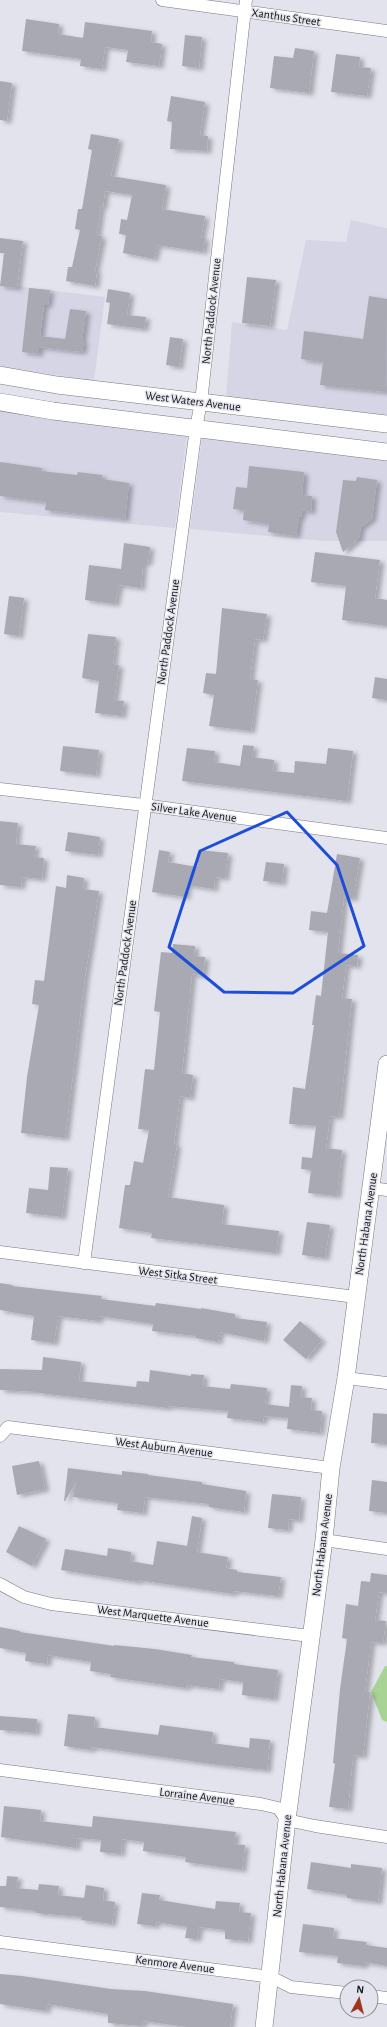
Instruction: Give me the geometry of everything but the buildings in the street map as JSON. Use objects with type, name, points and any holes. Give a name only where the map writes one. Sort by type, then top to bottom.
[{"type":"street","name":"Xanthus Street","points":[[162,0],[245,6],[387,31]]},
{"type":"street","name":"North Paddock Avenue","points":[[84,1263],[144,805],[196,428],[201,402],[245,6]]},
{"type":"street","name":"West Waters Avenue","points":[[0,375],[57,385],[387,424]]},
{"type":"street","points":[[0,402],[53,411],[387,452]]},
{"type":"street","name":"Silver Lake Avenue","points":[[0,789],[144,805],[387,838]]},
{"type":"street","name":"North Habana Avenue","points":[[264,2027],[271,1977],[287,1820],[310,1636],[324,1540],[331,1468],[346,1378],[356,1297],[379,1189],[387,1064]]},
{"type":"street","name":"West Sitka Street","points":[[0,1252],[356,1297]]},
{"type":"street","points":[[346,1378],[387,1383]]},
{"type":"street","name":"West Auburn Avenue","points":[[0,1436],[8,1427],[331,1468]]},
{"type":"street","points":[[324,1540],[387,1549]]},
{"type":"street","name":"West Marquette Avenue","points":[[0,1584],[24,1597],[51,1604],[310,1636]]},
{"type":"street","name":"Lorraine Avenue","points":[[0,1770],[261,1804],[278,1808],[287,1820]]},
{"type":"street","points":[[287,1820],[315,1826],[387,1837]]},
{"type":"street","name":"Kenmore Avenue","points":[[0,1942],[271,1977],[291,1986],[339,1992]]},
{"type":"highlighted area","points":[[287,812],[337,865],[364,946],[293,993],[224,992],[169,947],[200,851]]},
{"type":"shaded area","points":[[351,220],[387,228],[387,416],[226,397],[232,322],[287,330],[306,240],[346,242]]},
{"type":"shaded area","points":[[0,284],[105,297],[94,381],[0,366]]},
{"type":"shaded area","points":[[0,410],[187,435],[175,528],[0,512]]},
{"type":"shaded area","points":[[202,437],[387,460],[387,541],[324,541],[190,529]]},
{"type":"green space","points":[[385,1666],[387,1666],[387,1722],[382,1720],[371,1692]]}]
